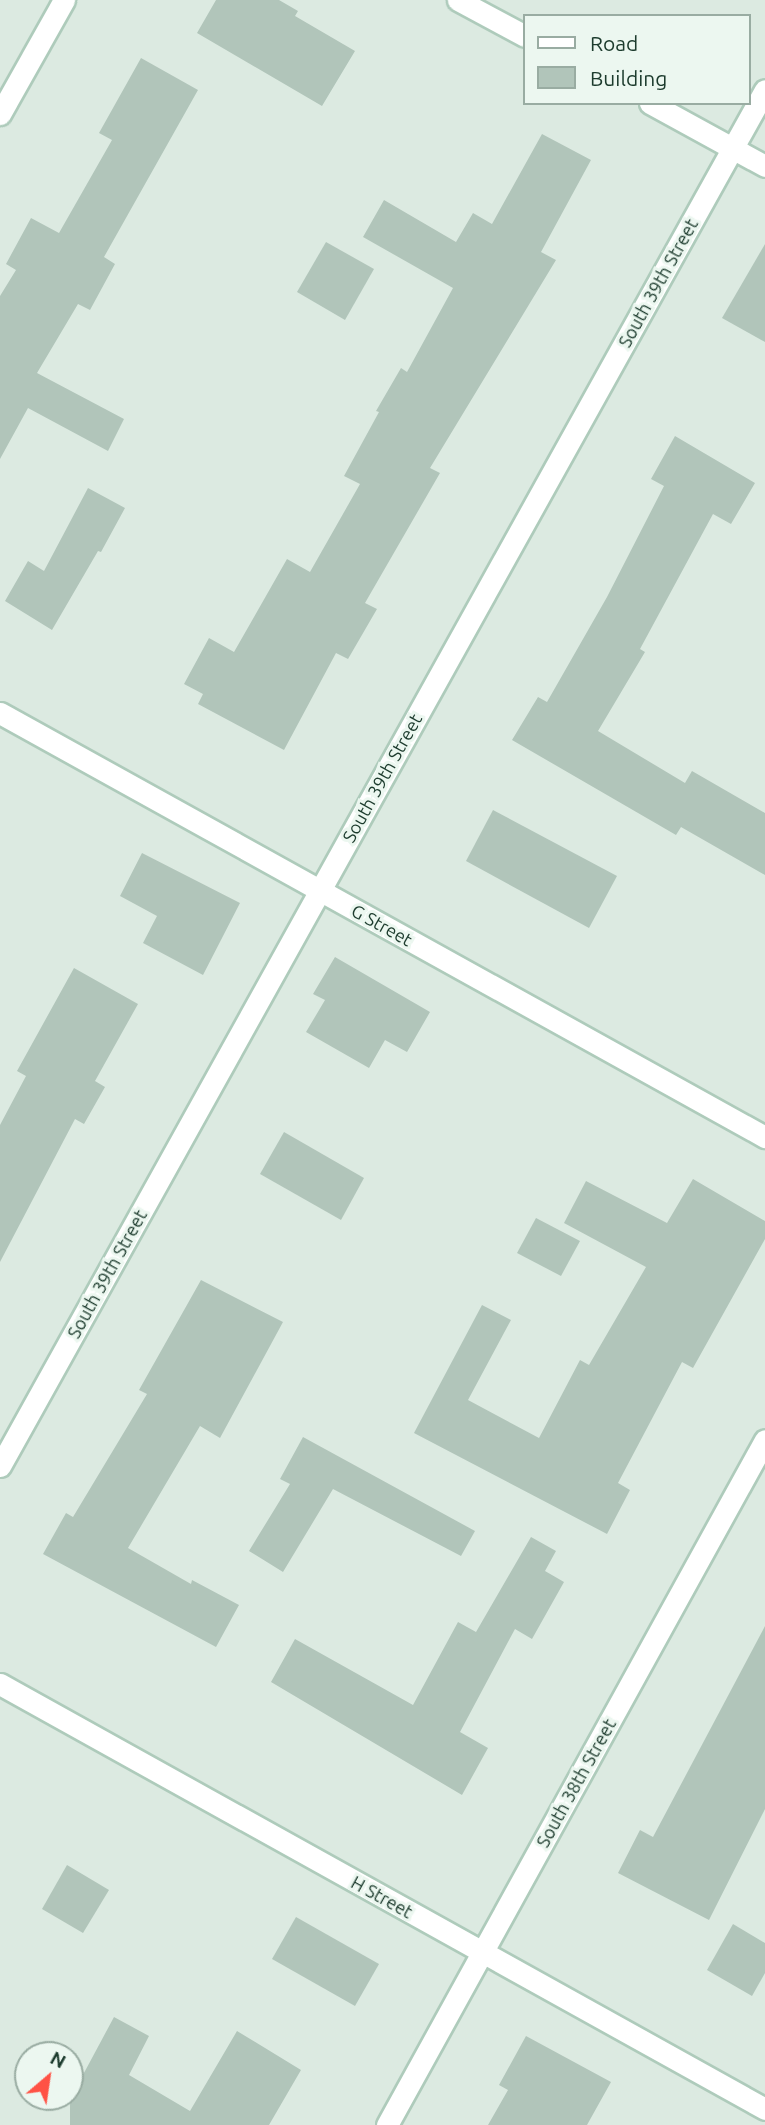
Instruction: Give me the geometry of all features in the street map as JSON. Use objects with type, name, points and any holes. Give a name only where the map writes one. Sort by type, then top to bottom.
[{"type":"street","points":[[0,114],[64,0]]},
{"type":"street","points":[[458,0],[524,35]]},
{"type":"street","name":"South 39th Street","points":[[0,1466],[765,90]]},
{"type":"street","points":[[654,105],[765,166]]},
{"type":"street","name":"G Street","points":[[0,713],[765,1137]]},
{"type":"street","name":"South 38th Street","points":[[387,2125],[765,1440]]},
{"type":"street","name":"H Street","points":[[0,1684],[765,2109]]},
{"type":"building","points":[[216,0],[279,0],[298,11],[295,16],[355,51],[322,106],[197,33]]},
{"type":"building","points":[[141,58],[198,90],[104,257],[115,264],[90,310],[78,304],[37,373],[124,419],[108,451],[28,408],[0,459],[0,296],[16,270],[6,264],[31,218],[59,233],[112,140],[99,133]]},
{"type":"building","points":[[542,134],[591,160],[541,252],[556,260],[430,468],[440,473],[365,603],[377,609],[348,659],[336,653],[284,750],[198,704],[203,694],[184,684],[209,638],[234,652],[287,559],[310,572],[360,484],[344,476],[379,412],[376,411],[401,368],[407,372],[453,288],[363,237],[384,200],[456,242],[473,213],[492,224]]},
{"type":"building","points":[[326,242],[374,269],[345,320],[297,292]]},
{"type":"building","points":[[765,244],[765,342],[722,318]]},
{"type":"building","points":[[675,436],[755,483],[731,524],[713,514],[640,649],[645,652],[598,731],[685,783],[692,771],[765,813],[765,875],[681,827],[676,835],[512,740],[538,697],[547,702],[607,597],[664,486],[651,479]]},
{"type":"building","points":[[88,488],[125,508],[52,630],[5,601],[28,561],[44,571]]},
{"type":"building","points":[[493,810],[617,876],[589,928],[466,861]]},
{"type":"building","points":[[142,853],[240,903],[203,975],[143,943],[157,916],[120,896]]},
{"type":"building","points":[[335,957],[430,1012],[407,1052],[385,1040],[369,1068],[306,1032],[325,1000],[313,994]]},
{"type":"building","points":[[74,968],[138,1004],[95,1081],[105,1087],[84,1124],[75,1119],[0,1262],[0,1125],[26,1076],[17,1071]]},
{"type":"building","points":[[284,1132],[364,1178],[341,1220],[260,1174]]},
{"type":"building","points":[[693,1179],[765,1221],[765,1239],[693,1368],[682,1362],[618,1483],[630,1490],[607,1534],[414,1433],[482,1305],[511,1320],[468,1400],[539,1438],[580,1360],[589,1365],[646,1267],[564,1223],[586,1181],[667,1223]]},
{"type":"building","points":[[536,1218],[580,1241],[561,1276],[517,1253]]},
{"type":"building","points":[[201,1280],[283,1322],[220,1438],[200,1426],[128,1548],[191,1584],[192,1580],[239,1605],[216,1647],[43,1554],[66,1513],[73,1517],[147,1394],[139,1390]]},
{"type":"building","points":[[303,1437],[475,1531],[461,1556],[333,1489],[283,1572],[249,1551],[290,1484],[280,1479]]},
{"type":"building","points":[[531,1537],[556,1551],[545,1571],[564,1582],[532,1639],[515,1629],[460,1732],[488,1748],[462,1795],[271,1682],[295,1639],[413,1705],[458,1622],[476,1632]]},
{"type":"building","points":[[765,1626],[765,1809],[709,1920],[618,1873],[640,1830],[653,1837]]},
{"type":"building","points":[[67,1865],[109,1890],[83,1933],[42,1909]]},
{"type":"building","points":[[296,1917],[379,1964],[355,2006],[272,1959]]},
{"type":"building","points":[[733,1924],[765,1943],[765,1973],[752,1996],[707,1970]]},
{"type":"building","points":[[114,2017],[149,2036],[129,2075],[190,2111],[237,2031],[301,2070],[269,2125],[70,2125],[70,2111],[84,2111],[84,2073]]},
{"type":"building","points":[[526,2036],[611,2082],[587,2125],[488,2125],[508,2090],[499,2085]]}]
